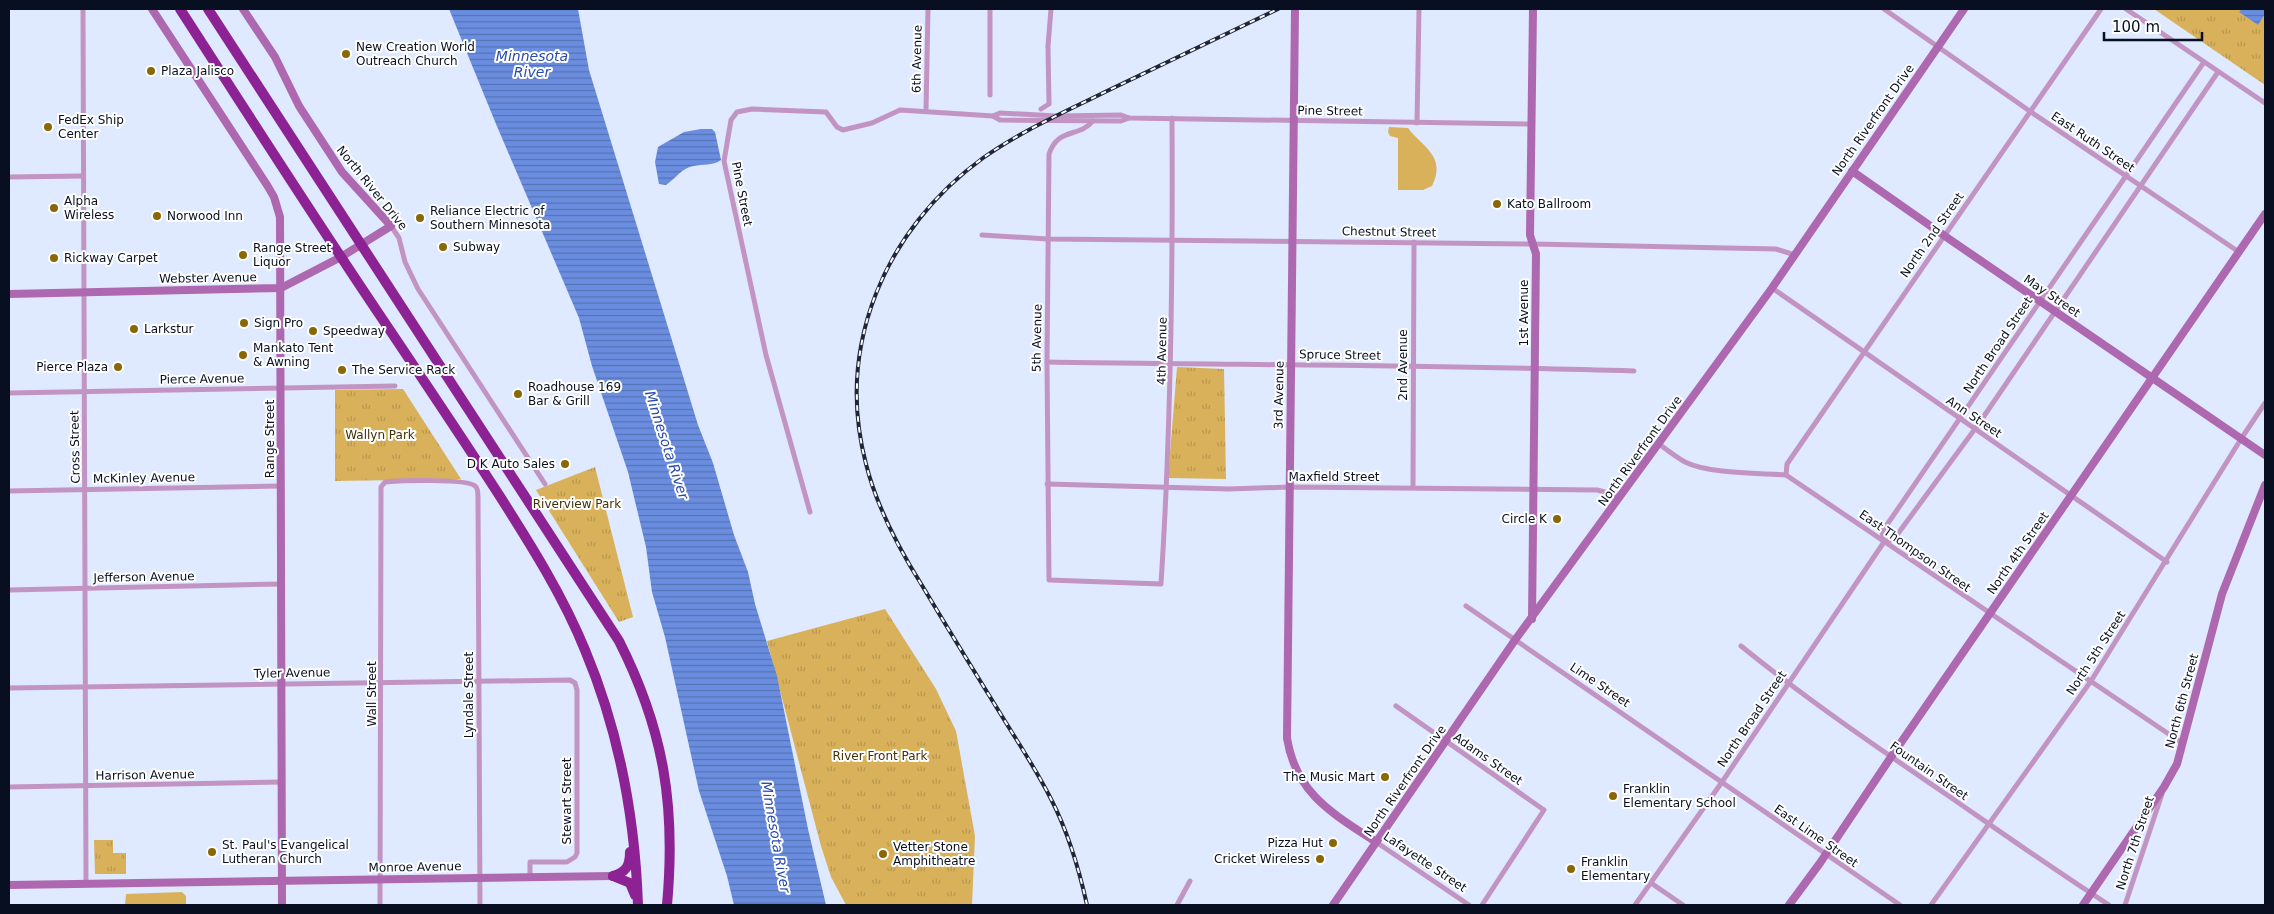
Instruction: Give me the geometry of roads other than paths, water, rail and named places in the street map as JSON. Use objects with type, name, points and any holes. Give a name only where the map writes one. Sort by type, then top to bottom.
[{"type":"highway","points":[[180,9],[341,257],[486,475],[532,547],[562,600],[585,649],[612,726],[627,799],[634,849],[638,905]]},
{"type":"highway","points":[[208,9],[619,641],[644,695],[654,728],[666,782],[671,840],[667,905]]},
{"type":"highway","points":[[612,876],[624,871],[630,864],[627,799]]},
{"type":"highway","points":[[612,876],[630,883],[638,905]]},
{"type":"street","name":"Cross Street","points":[[83,9],[86,884]]},
{"type":"street","name":"Range Street","points":[[152,9],[274,197],[280,217],[282,905]]},
{"type":"street","name":"North River Drive","points":[[243,9],[275,57],[299,106],[342,172],[400,238],[405,262],[418,289],[545,484]]},
{"type":"street","name":"6th Avenue","points":[[926,110],[928,9]]},
{"type":"street","points":[[990,9],[990,95]]},
{"type":"street","points":[[1041,109],[1049,104],[1048,46],[1051,9]]},
{"type":"street","name":"3rd Avenue","points":[[1295,9],[1294,241],[1286,725],[1289,751],[1300,779]]},
{"type":"street","points":[[1417,123],[1419,9]]},
{"type":"street","name":"1st Avenue","points":[[1532,619],[1536,254],[1530,235],[1533,9]]},
{"type":"street","name":"East Ruth Street","points":[[1884,9],[2030,112],[2239,252]]},
{"type":"street","name":"North Riverfront Drive","points":[[1333,905],[1515,640],[1772,288],[1964,9]]},
{"type":"street","name":"North 2nd Street","points":[[1786,475],[1787,464],[2101,9]]},
{"type":"street","points":[[2126,9],[2265,103]]},
{"type":"street","name":"North Broad Street","points":[[1884,542],[1882,532],[2204,62]]},
{"type":"street","name":"North Broad Street","points":[[1635,905],[1722,782],[1884,542],[1894,538],[1975,429],[2218,72]]},
{"type":"street","name":"Pine Street","points":[[810,512],[766,354],[724,161],[732,120],[736,112],[743,110],[816,110],[826,112],[837,128],[844,130],[872,123],[900,110],[926,110],[993,116],[1000,114],[1056,116],[1121,115],[1129,118],[1531,124]]},
{"type":"street","name":"Pine Street","points":[[993,116],[1000,120],[1122,121],[1129,118]]},
{"type":"street","name":"4th Avenue","points":[[1161,584],[1168,488],[1172,364],[1172,118]]},
{"type":"street","name":"5th Avenue","points":[[1093,121],[1089,125],[1062,135],[1053,144],[1049,154],[1047,362],[1049,580],[1161,584]]},
{"type":"street","name":"May Street","points":[[1852,171],[2265,455]]},
{"type":"street","points":[[9,178],[83,176]]},
{"type":"street","name":"North 4th Street","points":[[1789,905],[1826,855],[1891,757],[2154,378],[2265,214]]},
{"type":"street","name":"Webster Avenue","points":[[9,294],[281,288],[341,257],[391,226]]},
{"type":"street","name":"Chestnut Street","points":[[982,235],[1048,238],[1414,242],[1776,249],[1794,255]]},
{"type":"street","name":"2nd Avenue","points":[[1413,487],[1414,242]]},
{"type":"street","name":"Ann Street","points":[[1772,288],[1863,353],[2167,562]]},
{"type":"street","name":"Spruce Street","points":[[1047,362],[1230,366],[1291,364],[1634,371]]},
{"type":"street","name":"Pierce Avenue","points":[[9,393],[395,386]]},
{"type":"street","name":"North 5th Street","points":[[1931,905],[2091,681],[2167,562],[2240,439],[2265,403]]},
{"type":"street","points":[[1659,444],[1694,466],[1707,469],[1786,475]]},
{"type":"street","name":"East Thompson Street","points":[[1786,475],[1989,614],[2091,681],[2139,716],[2182,743]]},
{"type":"street","name":"Wall Street","points":[[380,905],[382,484],[389,481],[447,481],[468,482],[475,486]]},
{"type":"street","name":"Maxfield Street","points":[[1047,484],[1229,489],[1413,487],[1604,490],[1620,496]]},
{"type":"street","name":"North 6th Street","points":[[2083,905],[2164,787],[2177,764],[2222,594],[2265,485]]},
{"type":"street","name":"McKinley Avenue","points":[[9,491],[280,486]]},
{"type":"street","name":"Lyndale Street","points":[[475,486],[478,497],[480,905]]},
{"type":"street","name":"Jefferson Avenue","points":[[9,590],[280,584]]},
{"type":"street","name":"Lime Street","points":[[1466,606],[1722,782]]},
{"type":"street","name":"Fountain Street","points":[[1741,646],[1788,683],[1891,757],[2109,905]]},
{"type":"street","name":"Tyler Avenue","points":[[9,688],[567,680],[575,683]]},
{"type":"street","name":"Stewart Street","points":[[530,877],[530,862],[567,862],[575,857],[577,853],[577,690],[575,683]]},
{"type":"street","name":"Adams Street","points":[[1396,706],[1544,810],[1482,905]]},
{"type":"street","name":"Lafayette Street","points":[[1300,779],[1320,803],[1469,905]]},
{"type":"street","name":"Harrison Avenue","points":[[9,787],[282,782]]},
{"type":"street","name":"East Lime Street","points":[[1722,782],[1900,905]]},
{"type":"street","name":"North 7th Street","points":[[2125,905],[2164,787]]},
{"type":"street","name":"Monroe Avenue","points":[[9,885],[612,876]]},
{"type":"street","points":[[1177,905],[1190,881]]},
{"type":"street","points":[[1651,883],[1683,905]]},
{"type":"water","name":"Minnesota River","points":[[449,9],[578,9],[589,70],[698,425],[713,463],[734,535],[748,572],[755,604],[777,676],[808,829],[826,905],[734,905],[727,876],[699,791],[665,637],[652,592],[646,547],[628,472],[592,366],[579,318]]},
{"type":"water","points":[[2242,9],[2265,9],[2265,14],[2258,25],[2239,12]]},
{"type":"water","points":[[712,129],[715,132],[721,160],[711,164],[689,167],[666,185],[659,184],[655,162],[658,147],[684,132]]},
{"type":"railway","points":[[1087,905],[1063,824],[1051,799],[1033,766],[906,558],[876,496],[866,464],[858,420],[857,376],[864,334],[876,293],[895,255],[919,219],[949,187],[983,158],[1012,139],[1044,122],[1278,9]]},
{"type":"place","name":"New Creation World Outreach Church","points":[[346,54]]},
{"type":"place","name":"Plaza Jalisco","points":[[151,71]]},
{"type":"place","name":"FedEx Ship Center","points":[[48,127]]},
{"type":"place","name":"Kato Ballroom","points":[[1497,204]]},
{"type":"place","name":"Alpha Wireless","points":[[54,208]]},
{"type":"place","name":"Norwood Inn","points":[[157,216]]},
{"type":"place","name":"Reliance Electric of Southern Minnesota","points":[[420,218]]},
{"type":"place","name":"Subway","points":[[443,247]]},
{"type":"place","name":"Range Street Liquor","points":[[243,255]]},
{"type":"place","name":"Rickway Carpet","points":[[54,258]]},
{"type":"place","name":"Sign Pro","points":[[244,323]]},
{"type":"place","name":"Larkstur","points":[[134,329]]},
{"type":"place","name":"Speedway","points":[[313,331]]},
{"type":"place","name":"Mankato Tent & Awning","points":[[243,355]]},
{"type":"place","name":"Pierce Plaza","points":[[118,367]]},
{"type":"place","name":"The Service Rack","points":[[342,370]]},
{"type":"place","name":"Roadhouse 169 Bar & Grill","points":[[518,394]]},
{"type":"place","name":"D K Auto Sales","points":[[565,464]]},
{"type":"place","name":"Circle K","points":[[1557,519]]},
{"type":"place","name":"The Music Mart","points":[[1385,777]]},
{"type":"place","name":"Franklin Elementary School","points":[[1613,796]]},
{"type":"place","name":"Pizza Hut","points":[[1333,843]]},
{"type":"place","name":"St. Paul's Evangelical Lutheran Church","points":[[212,852]]},
{"type":"place","name":"Vetter Stone Amphitheatre","points":[[883,854]]},
{"type":"place","name":"Cricket Wireless","points":[[1320,859]]},
{"type":"place","name":"Franklin Elementary","points":[[1571,869]]},
{"type":"park label","name":"Wallyn Park","points":[[380,435]]},
{"type":"park label","name":"Riverview Park","points":[[577,504]]},
{"type":"park label","name":"River Front Park","points":[[880,756]]}]
